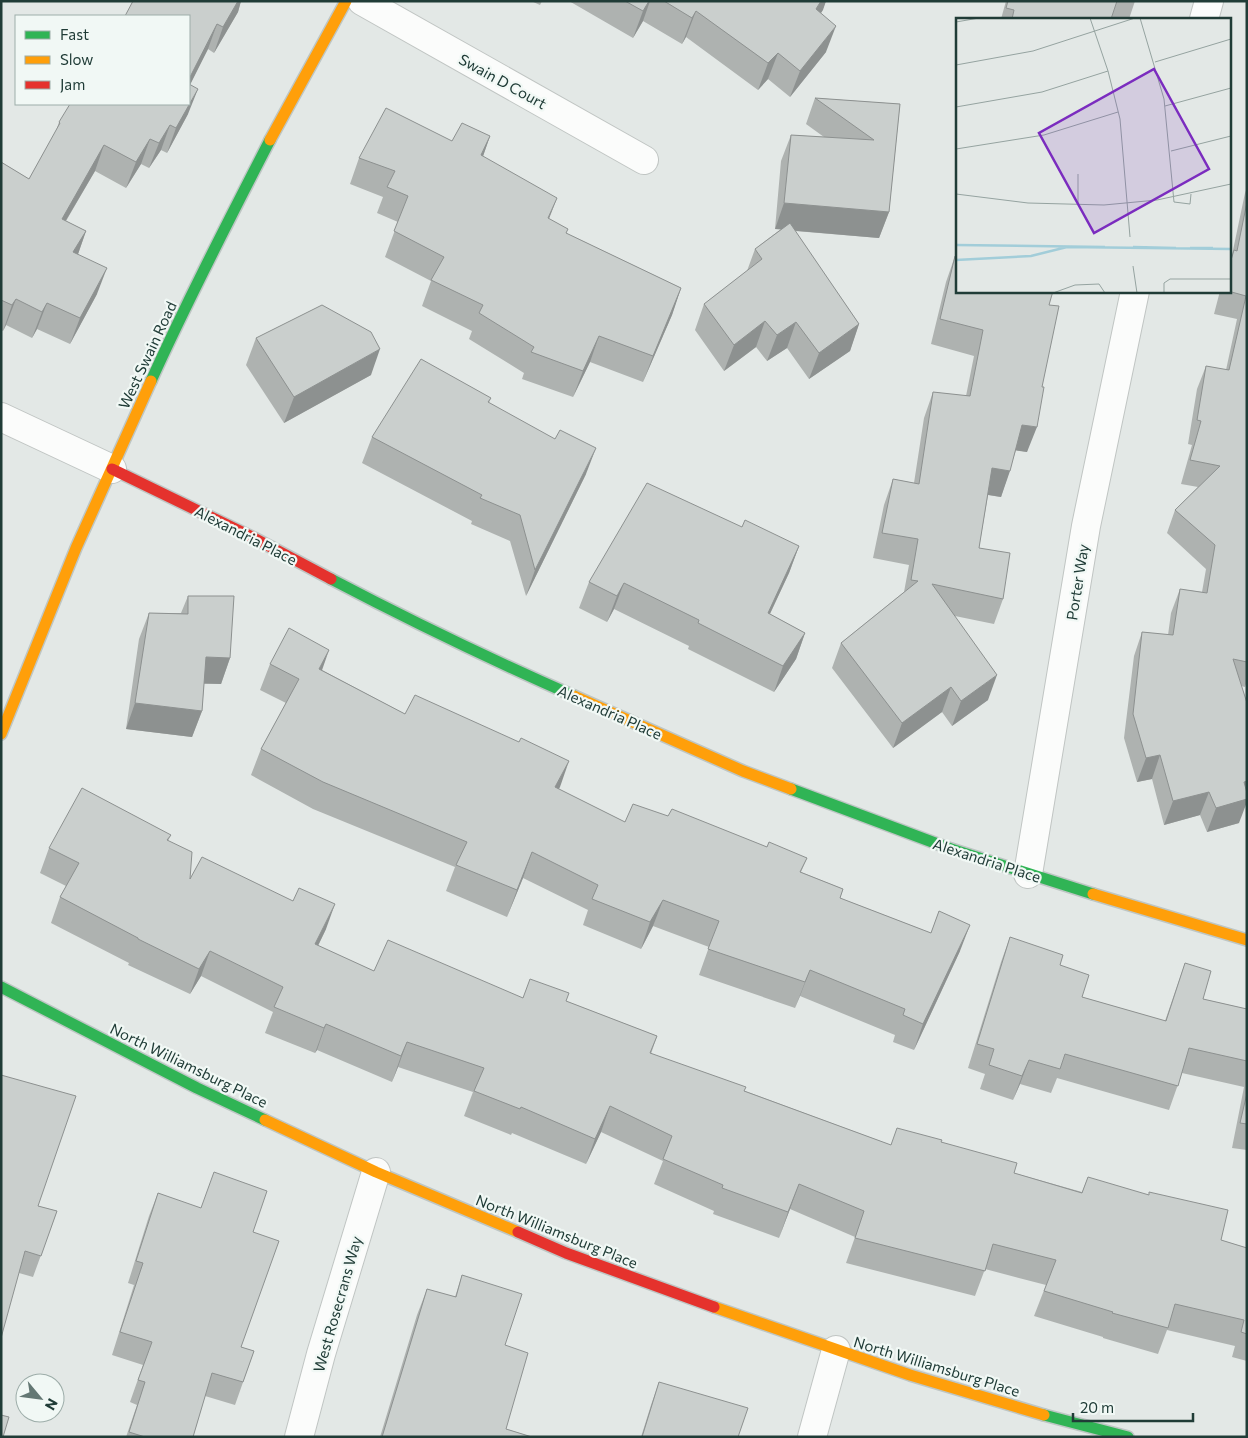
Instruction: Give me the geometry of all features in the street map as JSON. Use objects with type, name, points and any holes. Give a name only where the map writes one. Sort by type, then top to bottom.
[{"type":"street","name":"West Swain Road","points":[[1,734],[76,548],[177,324],[299,85],[346,1]]},
{"type":"street","name":"Swain D Court","points":[[362,1],[644,160]]},
{"type":"street","points":[[1204,18],[1209,1]]},
{"type":"street","name":"Porter Way","points":[[1028,874],[1086,526],[1135,292]]},
{"type":"street","name":"Alexandria Place","points":[[1,417],[254,538],[517,672],[752,775],[951,848],[1028,874],[1247,940]]},
{"type":"street","name":"North Williamsburg Place","points":[[1,987],[197,1088],[376,1172],[566,1253],[679,1295],[919,1378],[1051,1417],[1128,1437]]},
{"type":"street","name":"West Rosecrans Way","points":[[299,1437],[324,1345],[376,1172]]},
{"type":"street","points":[[812,1437],[836,1350]]},
{"type":"building","points":[[133,1],[238,1],[223,27],[217,24],[190,77],[190,15],[126,15]]},
{"type":"building","points":[[625,1],[649,1],[643,11]]},
{"type":"building","points":[[664,1],[821,1],[816,9],[836,26],[800,71],[778,53],[768,63],[696,11],[692,18]]},
{"type":"building","points":[[1008,1],[1117,1],[1111,18],[1012,18],[1014,10],[1006,8]]},
{"type":"building","points":[[190,85],[198,89],[190,103]]},
{"type":"building","points":[[815,98],[900,104],[889,212],[784,203],[791,135],[874,140]]},
{"type":"building","points":[[69,105],[189,105],[176,128],[170,125],[159,143],[150,139],[136,162],[104,145],[62,219],[86,231],[73,252],[107,268],[80,318],[47,303],[42,312],[16,299],[12,305],[1,300],[1,162],[29,179]]},
{"type":"building","points":[[386,108],[452,141],[462,123],[490,136],[481,155],[557,198],[548,218],[568,229],[566,233],[681,288],[653,356],[599,336],[583,371],[531,352],[534,347],[479,313],[483,305],[431,280],[444,257],[394,231],[408,196],[387,187],[395,171],[359,158]]},
{"type":"building","points":[[1247,202],[1247,662],[1233,659],[1247,703],[1247,781],[1244,782],[1247,799],[1216,808],[1209,792],[1173,801],[1160,755],[1146,758],[1133,714],[1142,632],[1173,635],[1180,589],[1207,593],[1215,545],[1175,510],[1220,466],[1190,460],[1201,421],[1197,420],[1206,366],[1229,370],[1246,296],[1230,292],[1230,264],[1234,250],[1237,251]]},
{"type":"building","points":[[790,223],[859,324],[819,353],[796,322],[777,335],[765,321],[734,345],[704,304],[762,259],[755,249]]},
{"type":"building","points":[[955,256],[956,292],[1053,292],[1049,305],[1059,306],[1042,387],[1044,387],[1037,427],[1022,425],[1010,471],[992,468],[979,548],[1010,553],[1003,599],[932,584],[997,675],[961,701],[951,687],[902,723],[841,643],[918,581],[911,580],[918,539],[882,533],[893,479],[919,484],[933,392],[970,396],[983,330],[940,319]]},
{"type":"building","points":[[322,305],[371,332],[380,349],[294,397],[256,338]]},
{"type":"building","points":[[421,359],[491,398],[488,402],[555,439],[560,430],[596,448],[535,570],[520,515],[480,498],[482,495],[372,437]]},
{"type":"building","points":[[647,483],[742,527],[745,520],[799,546],[768,613],[805,633],[783,666],[698,623],[699,620],[624,583],[617,596],[589,582]]},
{"type":"building","points":[[188,596],[234,596],[230,658],[206,657],[202,711],[135,703],[149,613],[188,614]]},
{"type":"building","points":[[289,628],[329,650],[319,669],[405,714],[415,695],[519,742],[521,738],[569,761],[555,787],[625,822],[633,804],[668,816],[672,809],[767,847],[769,842],[807,858],[800,872],[843,889],[840,898],[931,933],[939,911],[970,925],[923,1024],[903,1015],[905,1009],[810,970],[805,982],[708,949],[719,921],[663,900],[650,922],[592,899],[598,885],[532,852],[517,890],[456,865],[467,842],[323,782],[261,749],[299,679],[270,664]]},
{"type":"building","points":[[82,788],[171,835],[167,840],[192,852],[190,879],[202,857],[293,901],[299,888],[335,904],[315,944],[374,971],[388,940],[523,998],[530,979],[569,993],[566,1001],[657,1036],[650,1053],[746,1087],[744,1091],[891,1145],[897,1128],[1017,1163],[1014,1173],[1082,1193],[1088,1177],[1149,1195],[1149,1192],[1228,1210],[1221,1240],[1247,1248],[1247,1334],[1241,1332],[1244,1320],[1175,1304],[1168,1328],[1112,1313],[1044,1291],[1056,1260],[993,1244],[985,1271],[855,1238],[864,1211],[799,1184],[788,1212],[722,1188],[723,1185],[663,1159],[672,1136],[610,1106],[595,1139],[521,1107],[520,1109],[474,1091],[484,1068],[407,1042],[401,1056],[326,1024],[324,1028],[274,1007],[283,987],[210,951],[199,969],[60,897],[79,863],[49,848]]},
{"type":"building","points":[[1010,937],[1063,955],[1060,965],[1089,975],[1082,997],[1166,1021],[1185,963],[1211,971],[1203,999],[1247,1009],[1247,1061],[1189,1048],[1178,1086],[1065,1054],[1060,1069],[1029,1060],[1022,1076],[989,1065],[994,1049],[977,1044]]},
{"type":"building","points":[[1,1075],[76,1096],[38,1206],[57,1211],[41,1256],[25,1251],[1,1338]]},
{"type":"building","points":[[1247,1093],[1247,1124],[1240,1123]]},
{"type":"building","points":[[214,1172],[267,1191],[253,1232],[279,1241],[241,1347],[254,1351],[243,1382],[212,1373],[193,1437],[145,1437],[129,1432],[145,1382],[138,1380],[152,1342],[120,1332],[143,1263],[136,1261],[158,1193],[201,1208]]},
{"type":"building","points":[[462,1275],[522,1294],[505,1345],[528,1353],[506,1429],[532,1437],[382,1437],[427,1289],[456,1297]]},
{"type":"building","points":[[659,1382],[748,1408],[738,1437],[642,1437]]},
{"type":"building","points":[[1,1415],[9,1417],[3,1437],[1,1437]]},
{"type":"traffic: fast","points":[[151,381],[194,290],[270,140]]},
{"type":"traffic: fast","points":[[331,579],[452,640],[574,696]]},
{"type":"traffic: fast","points":[[791,789],[951,849],[1093,894]]},
{"type":"traffic: fast","points":[[1,987],[197,1088],[265,1120]]},
{"type":"traffic: fast","points":[[1044,1415],[1128,1437]]},
{"type":"traffic: slow","points":[[270,140],[346,1]]},
{"type":"traffic: slow","points":[[1,734],[76,548],[151,381]]},
{"type":"traffic: slow","points":[[574,696],[743,771],[791,789]]},
{"type":"traffic: slow","points":[[1093,894],[1247,940]]},
{"type":"traffic: slow","points":[[265,1120],[376,1172],[518,1232]]},
{"type":"traffic: slow","points":[[714,1307],[910,1375],[1044,1415]]},
{"type":"traffic: jam","points":[[112,469],[254,538],[331,579]]},
{"type":"traffic: jam","points":[[518,1232],[566,1253],[714,1307]]}]
